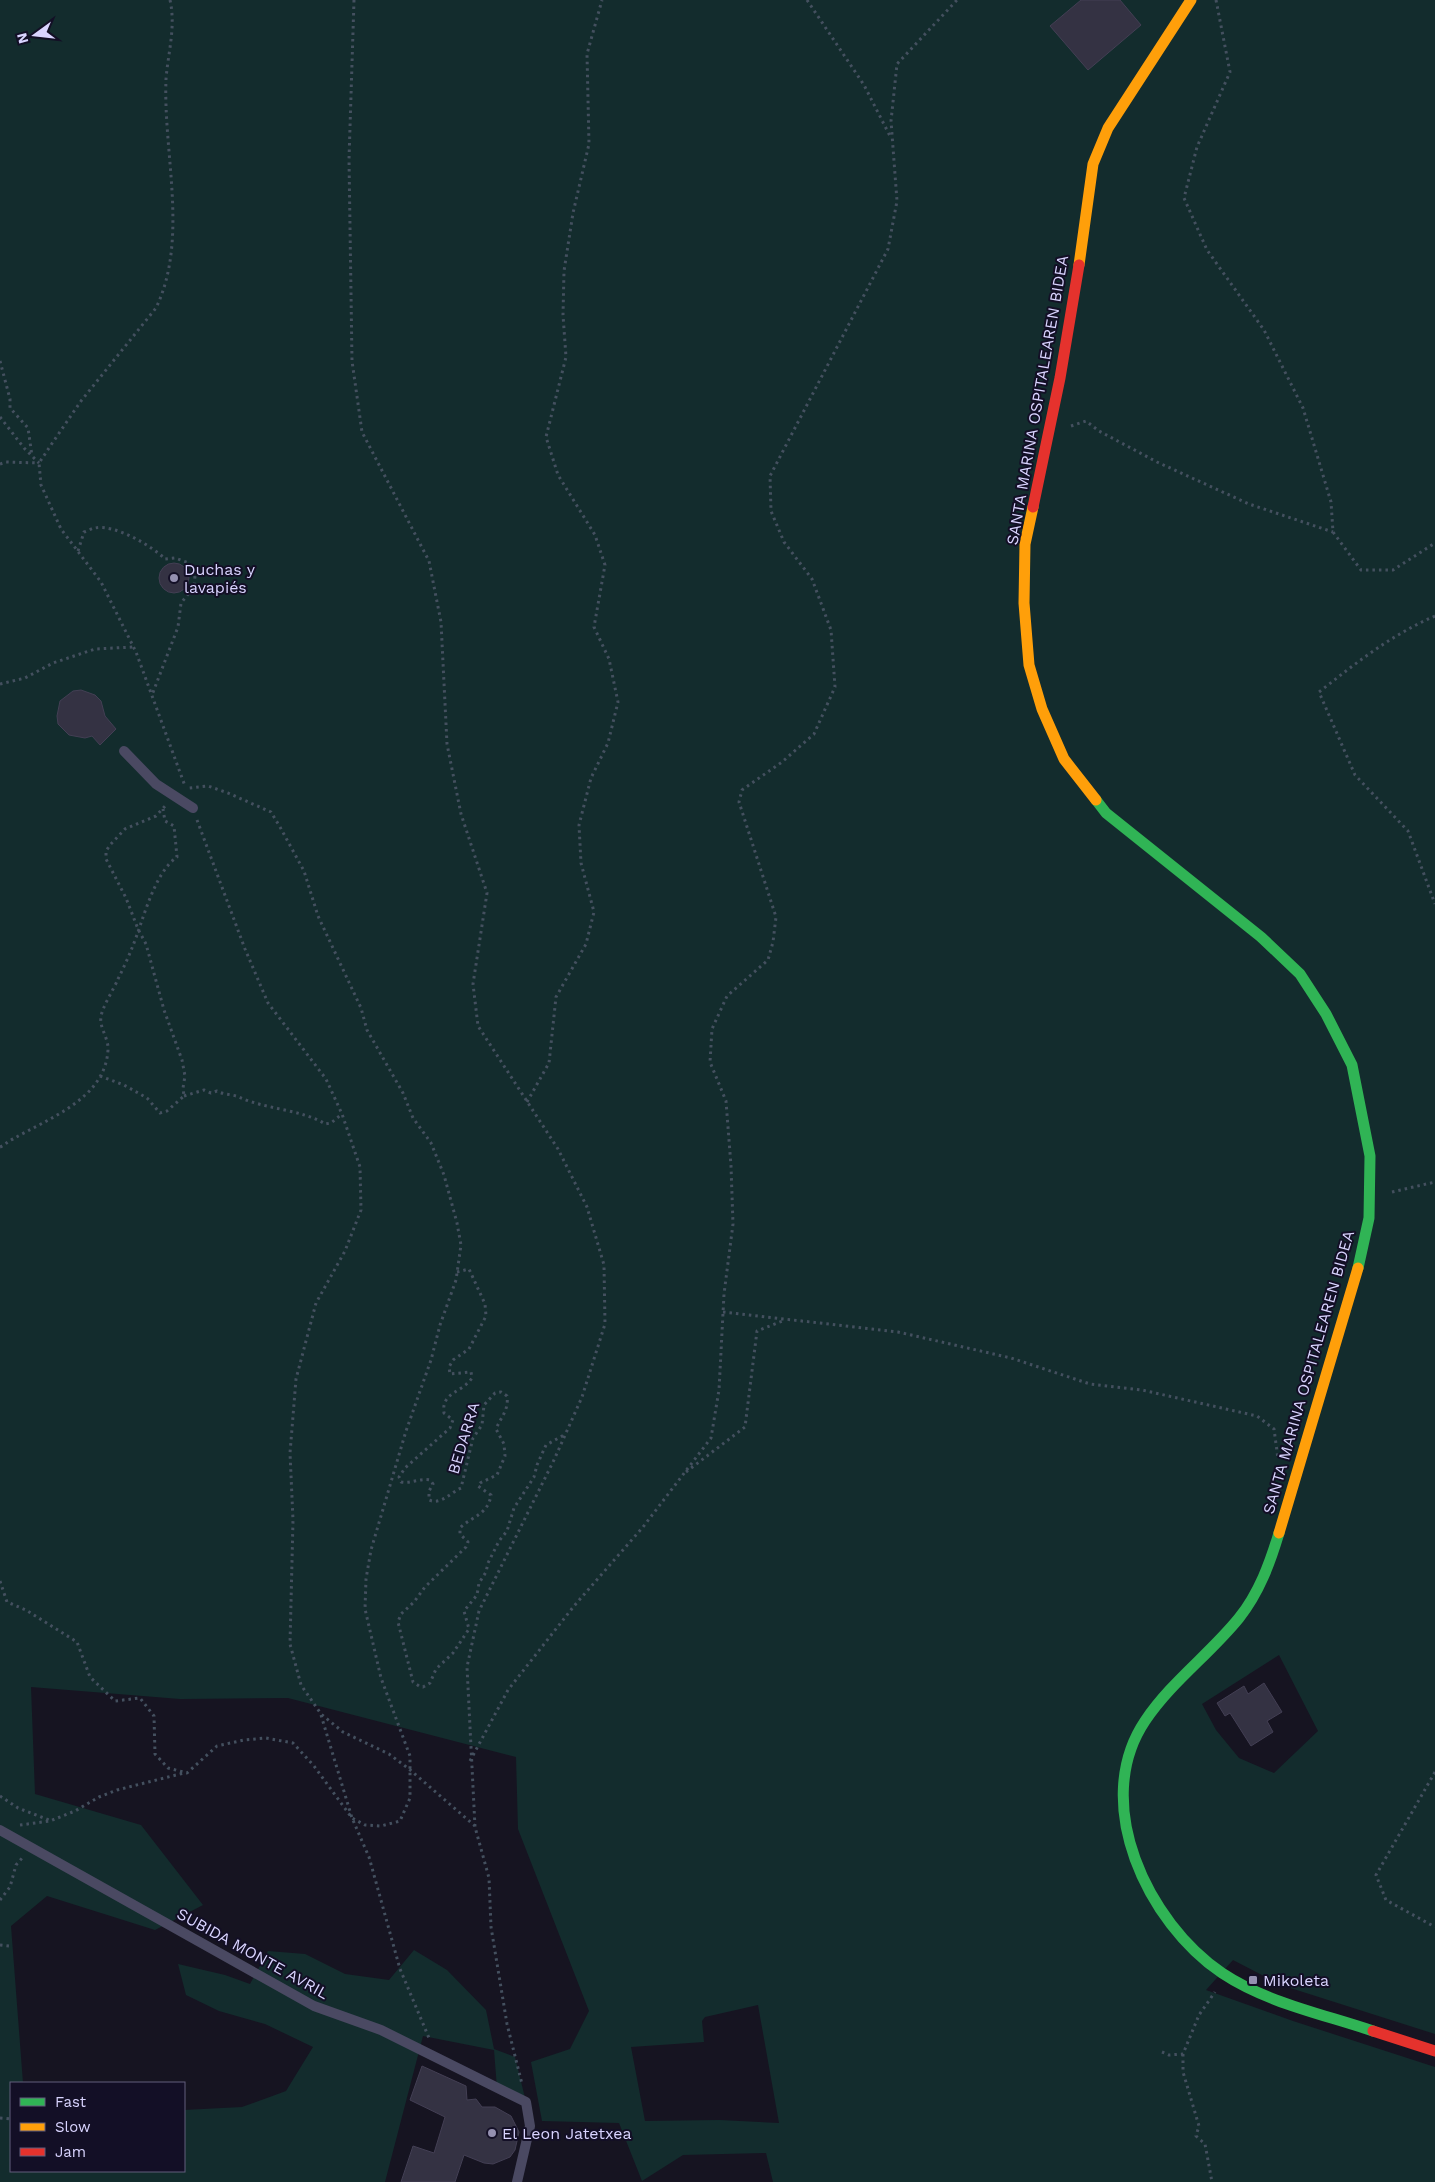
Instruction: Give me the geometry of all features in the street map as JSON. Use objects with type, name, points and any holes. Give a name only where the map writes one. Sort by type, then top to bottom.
[{"type":"street","name":"SANTA MARINA OSPITALEAREN BIDEA","points":[[1191,0],[1108,128],[1093,164],[1072,315],[1025,544],[1024,603],[1029,665],[1042,709],[1064,759],[1106,813],[1261,937],[1300,974],[1326,1014],[1352,1065],[1370,1156],[1369,1218],[1361,1258],[1270,1564],[1250,1603],[1239,1618],[1157,1706],[1135,1738],[1124,1773],[1125,1821],[1136,1861],[1148,1889],[1170,1926],[1205,1960],[1227,1976],[1273,1999],[1435,2050]]},
{"type":"lane","points":[[124,751],[156,784],[193,808]]},
{"type":"lane","name":"SUBIDA MONTE AVRIL","points":[[0,1830],[314,2006],[381,2030],[526,2102]]},
{"type":"lane","points":[[517,2182],[530,2126],[526,2102]]},
{"type":"path","points":[[170,0],[172,34],[166,78],[166,120],[171,171],[172,234],[169,271],[164,290],[156,308],[81,401],[40,463],[41,485],[61,529],[100,582],[134,647],[245,949],[268,1003],[326,1079],[342,1114],[360,1167],[361,1210],[345,1251],[316,1303],[296,1379],[290,1454],[293,1520],[290,1644],[301,1685],[321,1714],[344,1732],[390,1754],[475,1827]]},
{"type":"path","points":[[354,0],[350,159],[352,361],[362,432],[429,561],[441,622],[447,744],[461,814],[487,893],[473,984],[478,1026],[558,1150],[587,1207],[604,1265],[605,1324],[582,1397],[479,1611],[467,1667],[470,1762],[475,1827],[489,1878],[491,1927],[507,2024],[526,2102]]},
{"type":"path","points":[[527,1102],[549,1063],[556,997],[586,944],[594,912],[581,863],[579,826],[591,778],[608,743],[618,702],[609,659],[594,627],[605,565],[595,535],[558,475],[546,437],[566,357],[563,315],[564,271],[573,213],[589,144],[587,54],[602,0]]},
{"type":"path","points":[[807,0],[864,85],[892,141]]},
{"type":"path","points":[[470,1762],[508,1690],[574,1606],[643,1527],[711,1438],[719,1390],[723,1312],[733,1224],[732,1166],[726,1101],[710,1062],[712,1029],[727,996],[768,960],[773,942],[776,917],[739,802],[742,790],[782,762],[814,734],[835,687],[830,630],[812,579],[784,542],[772,511],[770,476],[888,249],[896,202],[891,121],[898,64],[958,0]]},
{"type":"path","points":[[1216,0],[1230,72],[1197,147],[1184,198],[1207,250],[1264,330],[1303,408],[1331,502],[1333,532],[1361,570],[1393,570],[1435,543]]},
{"type":"path","points":[[0,361],[10,399],[10,408],[28,428],[32,456]]},
{"type":"path","points":[[0,417],[40,463]]},
{"type":"path","points":[[1048,432],[1086,422],[1098,431],[1157,462],[1240,500],[1333,532]]},
{"type":"path","points":[[0,464],[6,462],[40,463]]},
{"type":"path","points":[[78,551],[84,532],[96,527],[114,530],[135,538],[155,549],[165,559],[175,558],[189,563],[195,576],[194,587],[181,603],[178,627],[152,695]]},
{"type":"path","points":[[1435,616],[1408,627],[1319,692],[1355,775],[1408,831],[1435,904]]},
{"type":"path","points":[[0,684],[25,678],[53,663],[95,649],[134,647]]},
{"type":"path","points":[[15,1826],[50,1821],[75,1811],[99,1796],[186,1773],[217,1746],[244,1740],[266,1738],[293,1743],[314,1766],[352,1818],[365,1824],[381,1826],[400,1821],[410,1798],[410,1756],[381,1678],[365,1609],[366,1579],[370,1550],[406,1431],[432,1360],[458,1272],[461,1245],[444,1175],[431,1143],[413,1118],[402,1093],[368,1030],[361,1008],[318,916],[304,871],[271,812],[208,786],[186,788]]},
{"type":"path","points":[[0,1147],[82,1099],[100,1076],[108,1049],[107,1036],[100,1019],[103,1010],[109,1000],[132,948],[138,929],[165,870],[177,857],[176,831],[174,826],[165,821],[163,809],[156,816],[125,829],[106,851],[106,859],[126,898],[138,929],[146,944],[164,1010],[182,1060],[185,1076],[184,1096]]},
{"type":"path","points":[[100,1076],[124,1085],[148,1098],[160,1113],[167,1111],[184,1096],[204,1090],[211,1093],[217,1091],[224,1096],[240,1097],[258,1105],[318,1119],[325,1124],[331,1123],[342,1114]]},
{"type":"path","points":[[1369,1197],[1435,1182]]},
{"type":"path","name":"BEDARRA","points":[[458,1272],[469,1269],[485,1304],[486,1316],[468,1349],[453,1360],[449,1367],[450,1374],[471,1372],[472,1378],[468,1384],[446,1399],[443,1405],[444,1413],[453,1420],[450,1428],[405,1468],[399,1477],[401,1482],[406,1483],[422,1478],[430,1480],[433,1484],[429,1500],[432,1502],[438,1502],[461,1488],[473,1438],[482,1425],[484,1405],[495,1393],[501,1392],[507,1396],[508,1403],[506,1413],[496,1429],[504,1444],[505,1456],[498,1475],[480,1483],[478,1486],[491,1495],[488,1506],[483,1513],[460,1528],[460,1534],[468,1542],[466,1548],[425,1587],[414,1602],[401,1614],[398,1622],[413,1682],[419,1686],[424,1687],[430,1683],[436,1669],[453,1653],[469,1629],[464,1611],[477,1595],[479,1583],[486,1572],[488,1563],[499,1541],[507,1531],[514,1508],[534,1477],[546,1445],[565,1435]]},
{"type":"path","points":[[723,1312],[898,1332],[1011,1358],[1090,1384],[1142,1390],[1257,1416],[1274,1428],[1275,1451],[1280,1468]]},
{"type":"path","points":[[682,1475],[744,1427],[756,1331],[785,1319]]},
{"type":"path","points":[[0,1581],[7,1602],[26,1610],[77,1642],[90,1676],[115,1702],[140,1698],[154,1716],[155,1754],[168,1768],[186,1773]]},
{"type":"path","points":[[321,1714],[352,1818],[369,1858],[400,1969],[436,2057]]},
{"type":"path","points":[[1435,1772],[1376,1875],[1386,1900],[1435,1927]]},
{"type":"path","points":[[0,1796],[18,1808],[50,1821]]},
{"type":"path","points":[[0,1900],[10,1887],[16,1865],[32,1848]]},
{"type":"path","points":[[0,1945],[9,1946]]},
{"type":"path","points":[[1212,2182],[1205,2144],[1196,2136],[1199,2126],[1183,2072],[1183,2054],[1199,2015],[1227,1976]]},
{"type":"path","points":[[1162,2052],[1169,2055],[1183,2054]]},
{"type":"green space","points":[[0,0],[1435,0],[1435,2034],[1281,1985],[1233,1960],[1206,1990],[1293,2021],[1435,2067],[1435,2182],[773,2182],[766,2153],[683,2155],[642,2181],[619,2123],[542,2121],[531,2062],[570,2049],[589,2011],[518,1829],[516,1757],[288,1698],[180,1699],[31,1687],[35,1794],[141,1825],[203,1905],[155,1930],[47,1896],[11,1926],[23,2082],[10,2082],[10,2172],[185,2172],[185,2110],[242,2107],[286,2091],[313,2047],[265,2024],[219,2011],[186,1995],[178,1964],[225,1975],[250,1984],[268,1951],[305,1954],[345,1974],[389,1980],[414,1950],[447,1970],[486,2010],[494,2049],[515,2057],[526,2102],[497,2088],[494,2050],[423,2036],[385,2182],[0,2182]],"holes":[[[1279,1655],[1318,1731],[1274,1773],[1239,1758],[1216,1730],[1202,1704]],[[758,2005],[779,2123],[720,2120],[645,2121],[631,2047],[704,2042],[702,2021],[705,2017]]]},
{"type":"building","points":[[1081,0],[1120,0],[1141,25],[1088,70],[1050,26]]},
{"type":"building","name":"Duchas y lavapiés","points":[[174,563],[185,567],[189,578],[185,589],[174,593],[163,589],[159,578],[163,567]]},
{"type":"building","points":[[81,690],[95,695],[101,701],[105,716],[116,729],[100,745],[92,736],[85,738],[69,735],[58,724],[57,716],[60,701],[73,691]]},
{"type":"building","points":[[1264,1683],[1282,1712],[1267,1721],[1273,1732],[1251,1746],[1230,1713],[1225,1716],[1217,1703],[1244,1686],[1248,1694]]},
{"type":"building","points":[[422,2066],[466,2086],[467,2100],[476,2099],[482,2107],[495,2107],[511,2116],[519,2132],[515,2150],[510,2157],[493,2164],[484,2163],[464,2155],[455,2182],[401,2182],[413,2146],[434,2153],[445,2117],[410,2100]]},
{"type":"traffic: fast","points":[[1096,800],[1106,813],[1261,937],[1300,974],[1326,1014],[1352,1065],[1370,1156],[1369,1218],[1358,1268]]},
{"type":"traffic: fast","points":[[1279,1533],[1263,1577],[1239,1618],[1155,1707],[1145,1721],[1129,1753],[1123,1788],[1126,1824],[1135,1859],[1151,1893],[1171,1924],[1195,1951],[1222,1973],[1258,1992],[1296,2007],[1373,2031]]},
{"type":"traffic: slow","points":[[1079,265],[1093,164],[1108,128],[1191,0]]},
{"type":"traffic: slow","points":[[1033,507],[1025,544],[1024,603],[1029,665],[1042,709],[1064,759],[1096,800]]},
{"type":"traffic: slow","points":[[1279,1533],[1358,1268]]},
{"type":"traffic: jam","points":[[1033,507],[1060,378],[1079,265]]},
{"type":"traffic: jam","points":[[1373,2031],[1435,2051]]},
{"type":"place","name":"Duchas y lavapiés","points":[[174,578]]},
{"type":"place","name":"Mikoleta","points":[[1253,1980]]},
{"type":"place","name":"El Leon Jatetxea","points":[[492,2133]]}]
